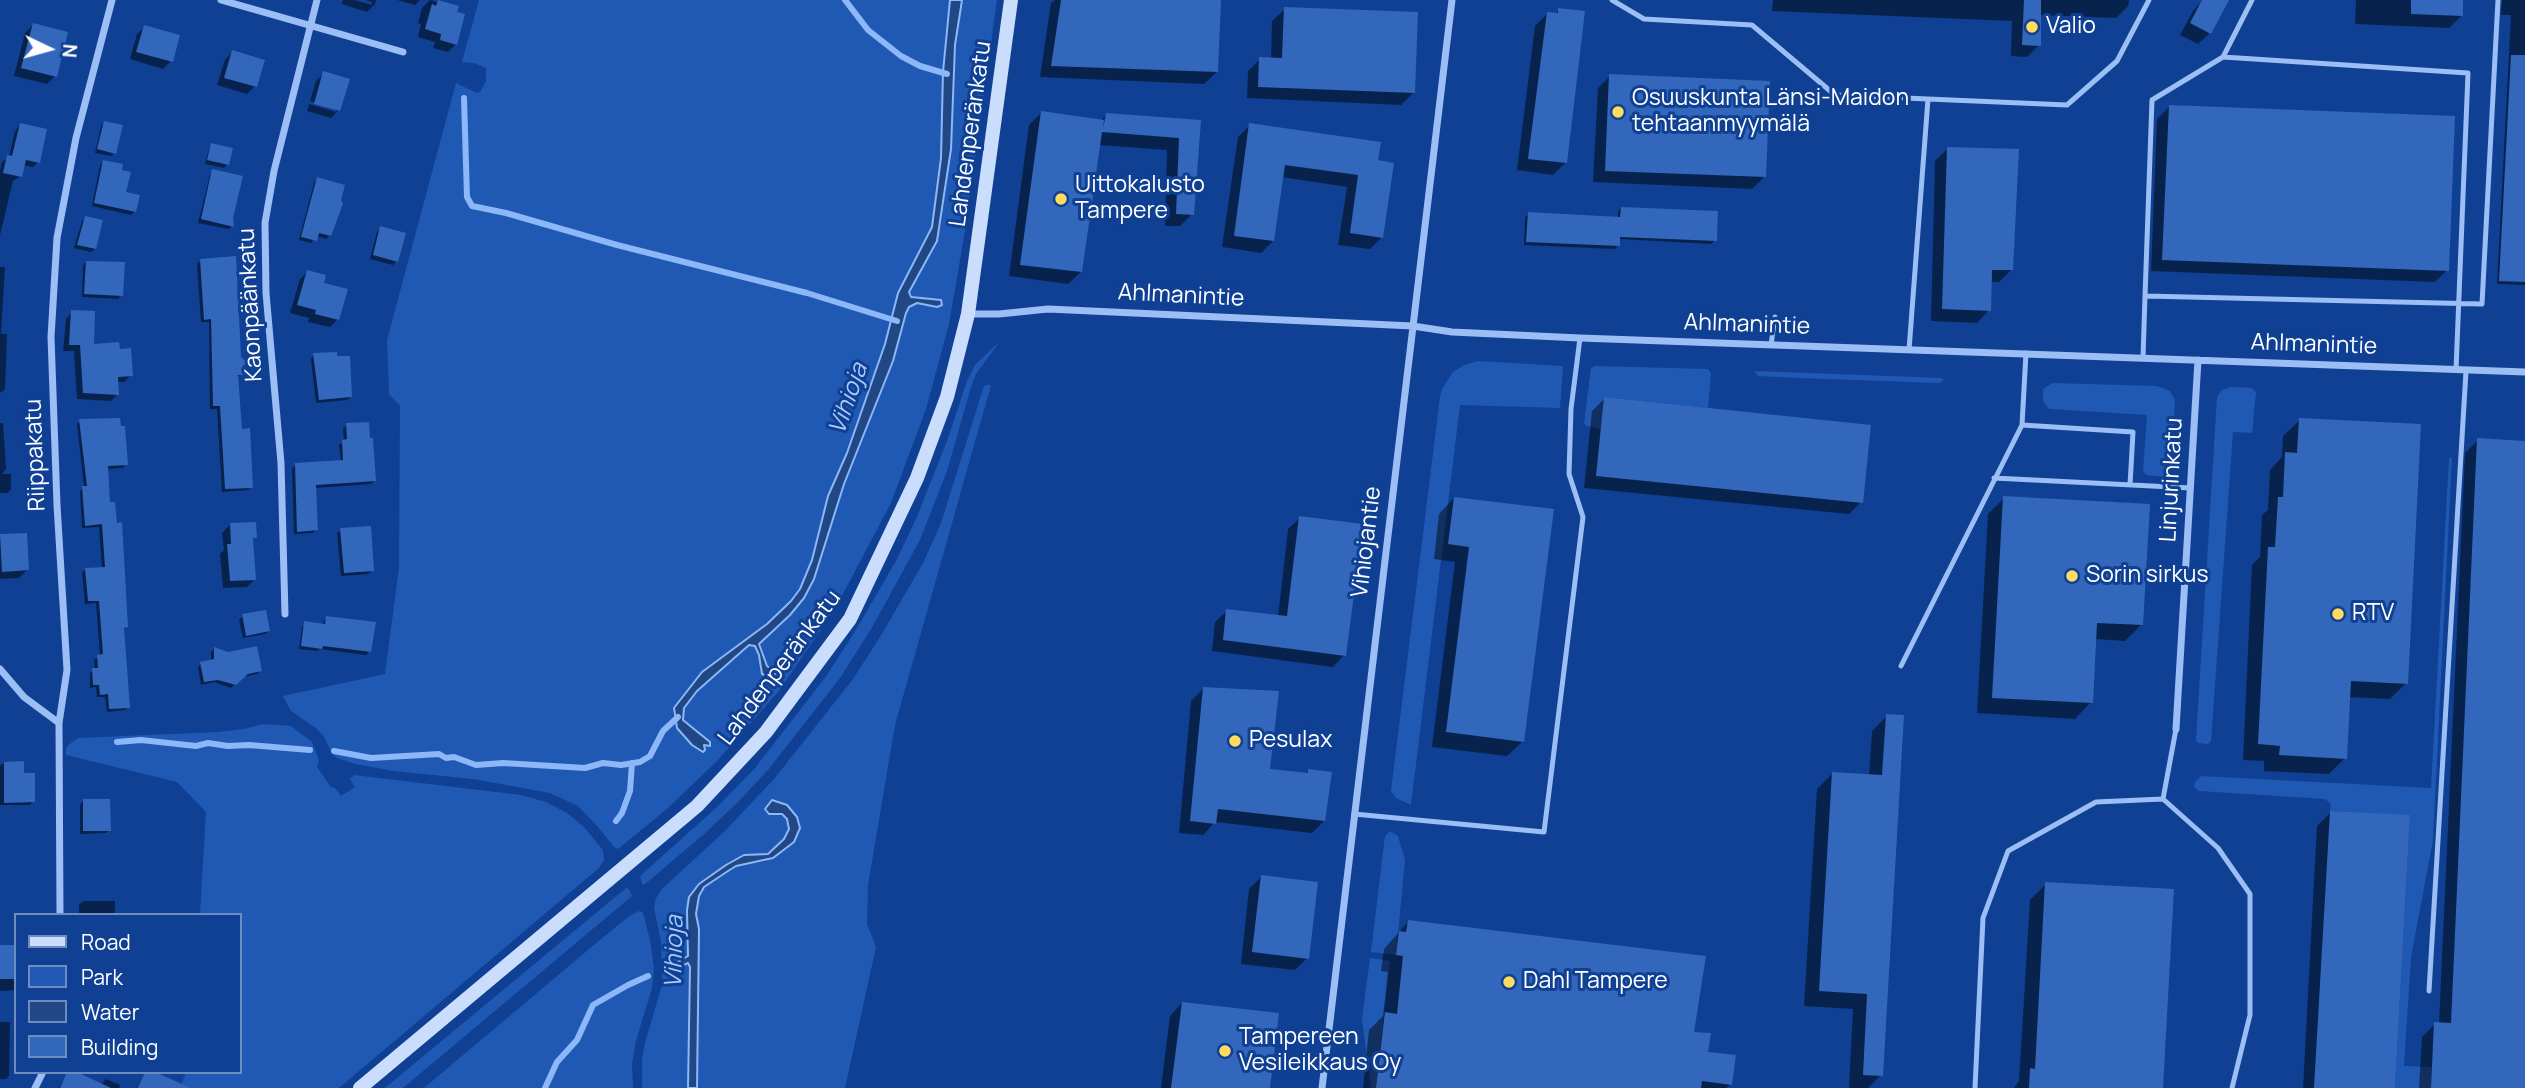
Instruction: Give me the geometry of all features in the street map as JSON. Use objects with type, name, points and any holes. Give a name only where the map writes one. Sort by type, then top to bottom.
[{"type":"main road","name":"Lahdenperänkatu","points":[[360,1088],[697,806],[766,732],[850,619],[917,478],[947,397],[968,314],[1011,0]]},
{"type":"street","name":"Riippakatu","points":[[60,913],[59,723],[67,670],[51,337],[57,238],[76,138],[112,0]]},
{"type":"street","points":[[221,0],[403,52]]},
{"type":"street","name":"Kaonpäänkatu","points":[[285,614],[281,463],[266,293],[265,223],[274,171],[317,0]]},
{"type":"street","name":"Vihiojantie","points":[[1322,1088],[1452,0]]},
{"type":"street","name":"Ahlmanintie","points":[[968,314],[1048,309],[1413,326],[1452,332],[1580,338],[2525,372]]},
{"type":"street","name":"Linjurinkatu","points":[[2176,729],[2198,360]]},
{"type":"street","points":[[0,669],[24,697],[59,723]]},
{"type":"lane","points":[[1612,0],[1644,19],[1752,25],[1835,95],[2067,105],[2117,61],[2149,0]]},
{"type":"lane","points":[[2143,358],[2152,100],[2223,57],[2252,0]]},
{"type":"lane","points":[[2145,296],[2482,304],[2498,0]]},
{"type":"lane","points":[[2223,57],[2468,74],[2456,370]]},
{"type":"lane","points":[[1909,350],[1928,99]]},
{"type":"lane","points":[[1771,345],[1775,317]]},
{"type":"lane","points":[[1354,814],[1544,832],[1583,517],[1569,474],[1571,409],[1580,338]]},
{"type":"lane","points":[[1901,666],[2022,425],[2026,353]]},
{"type":"lane","points":[[2430,991],[2466,370]]},
{"type":"lane","points":[[2022,425],[2133,432],[2130,485]]},
{"type":"lane","points":[[1994,478],[2191,488]]},
{"type":"lane","points":[[2163,799],[2176,729]]},
{"type":"lane","points":[[1975,1088],[1983,918],[2008,851],[2096,802],[2163,799],[2218,848],[2250,894],[2250,1015],[2232,1088]]},
{"type":"green space","points":[[479,0],[950,0],[943,72],[941,158],[932,227],[898,293],[885,344],[847,453],[828,495],[812,560],[800,589],[767,624],[702,672],[674,708],[673,715],[705,751],[705,745],[683,720],[684,708],[697,691],[749,645],[755,646],[759,655],[760,670],[775,671],[767,666],[759,644],[790,615],[804,598],[814,579],[844,484],[893,361],[909,307],[917,303],[926,306],[939,299],[911,297],[909,292],[920,268],[933,251],[941,224],[951,149],[955,45],[962,0],[997,0],[965,231],[949,324],[926,409],[891,503],[835,609],[779,691],[717,761],[668,808],[618,849],[578,806],[550,793],[473,779],[393,771],[337,758],[332,754],[324,737],[291,711],[283,696],[385,674],[399,568],[400,406],[389,394],[387,340],[456,83],[477,93],[486,81],[486,68],[462,62]]},
{"type":"green space","points":[[1000,341],[976,374],[947,471],[920,540],[870,631],[840,678],[768,770],[738,802],[703,835],[642,884],[640,876],[716,808],[755,768],[827,675],[896,561],[916,519],[975,365]]},
{"type":"green space","points":[[1478,361],[1563,366],[1560,408],[1460,405],[1411,805],[1396,798],[1391,791],[1440,397],[1453,372]]},
{"type":"green space","points":[[1591,368],[1708,369],[1711,373],[1708,408],[1604,397],[1601,429],[1586,426],[1584,423]]},
{"type":"green space","points":[[1754,371],[1944,380],[1939,383],[1800,378],[1758,376]]},
{"type":"green space","points":[[2052,383],[2157,386],[2170,391],[2175,400],[2171,472],[2166,477],[2146,475],[2143,471],[2147,415],[2049,409],[2043,401],[2043,389]]},
{"type":"green space","points":[[991,385],[895,725],[868,885],[867,924],[876,947],[845,1088],[697,1088],[699,929],[696,914],[699,896],[704,887],[735,866],[767,861],[799,834],[797,817],[770,806],[768,813],[785,816],[789,822],[784,839],[768,853],[747,855],[699,884],[687,910],[688,956],[673,970],[688,963],[690,967],[688,1088],[642,1088],[645,1043],[662,985],[661,942],[654,907],[656,898],[774,779],[853,679],[923,563],[941,523],[984,386]]},
{"type":"green space","points":[[2231,387],[2252,388],[2256,392],[2252,433],[2233,432],[2211,741],[2208,744],[2198,743],[2196,740],[2217,397],[2222,390]]},
{"type":"green space","points":[[2452,457],[2433,840],[2411,957],[2404,1066],[2432,1067],[2431,1088],[2395,1088],[2410,816],[2330,811],[2331,804],[2325,799],[2199,791],[2194,787],[2201,776],[2431,788],[2449,458]]},
{"type":"green space","points":[[263,724],[291,726],[312,742],[319,760],[317,767],[341,796],[355,787],[350,779],[354,775],[521,795],[546,802],[567,813],[584,827],[603,850],[604,860],[599,868],[339,1088],[180,1088],[185,1074],[242,1074],[242,913],[200,913],[206,812],[177,782],[66,755],[66,750],[67,746],[78,738],[244,729]]},
{"type":"green space","points":[[1390,831],[1398,836],[1405,860],[1396,955],[1371,952],[1385,836]]},
{"type":"green space","points":[[626,888],[632,896],[403,1088],[385,1088]]},
{"type":"green space","points":[[639,911],[643,913],[654,968],[652,988],[636,1041],[632,1064],[633,1088],[424,1088],[595,944]]},
{"type":"green space","points":[[1370,958],[1390,961],[1376,1088],[1371,1088],[1362,1019]]},
{"type":"water","points":[[950,0],[962,0],[955,45],[951,149],[937,241],[909,292],[911,297],[941,300],[942,305],[937,307],[917,303],[909,307],[906,313],[893,361],[844,484],[814,579],[804,598],[790,615],[759,644],[767,666],[776,673],[771,677],[762,674],[755,646],[749,645],[697,691],[684,708],[683,720],[710,742],[710,746],[704,745],[703,752],[692,745],[677,728],[674,708],[702,672],[767,624],[800,589],[812,560],[828,496],[847,453],[885,344],[898,293],[932,227],[941,158],[943,72]]},
{"type":"water","points":[[772,800],[787,805],[797,817],[800,828],[794,842],[773,858],[736,866],[704,887],[699,896],[696,914],[699,929],[697,1088],[688,1088],[690,967],[688,963],[673,970],[670,967],[688,956],[689,897],[699,884],[726,865],[744,855],[768,854],[784,839],[789,829],[787,819],[782,814],[769,814],[765,809]]},
{"type":"building","points":[[438,0],[459,6],[457,12],[465,14],[457,45],[440,40],[441,34],[425,29],[432,4],[436,6]]},
{"type":"building","points":[[1061,0],[1221,0],[1218,72],[1051,66]]},
{"type":"building","points":[[2024,0],[2041,0],[2041,46],[2022,45]]},
{"type":"building","points":[[2202,0],[2229,0],[2211,34],[2190,23]]},
{"type":"building","points":[[2411,0],[2463,0],[2463,16],[2411,14]]},
{"type":"building","points":[[1284,7],[1418,12],[1415,93],[1258,87],[1259,57],[1282,58]]},
{"type":"building","points":[[1558,8],[1585,11],[1567,163],[1528,159],[1547,12],[1558,13]]},
{"type":"building","points":[[33,23],[68,32],[57,77],[21,68]]},
{"type":"building","points":[[144,25],[180,35],[173,62],[136,52]]},
{"type":"building","points":[[232,50],[265,60],[257,87],[224,78]]},
{"type":"building","points":[[2511,55],[2525,55],[2525,282],[2499,281]]},
{"type":"building","points":[[323,71],[350,79],[340,111],[314,104]]},
{"type":"building","points":[[1609,74],[1770,81],[1766,177],[1605,171]]},
{"type":"building","points":[[2169,105],[2455,116],[2449,271],[2162,260]]},
{"type":"building","points":[[1041,111],[1104,120],[1103,129],[1106,113],[1201,120],[1194,215],[1176,214],[1179,138],[1102,132],[1082,272],[1020,265]]},
{"type":"building","points":[[104,121],[123,125],[116,154],[97,149]]},
{"type":"building","points":[[20,123],[47,129],[40,163],[26,160],[22,177],[3,173],[7,155],[12,156]]},
{"type":"building","points":[[1249,123],[1381,142],[1378,160],[1394,163],[1383,238],[1350,233],[1358,175],[1285,165],[1274,241],[1234,236]]},
{"type":"building","points":[[211,143],[233,148],[229,165],[207,160]]},
{"type":"building","points":[[1947,147],[2019,149],[2013,270],[1992,270],[1991,311],[1942,309]]},
{"type":"building","points":[[103,160],[123,164],[122,170],[131,172],[126,192],[140,195],[136,212],[94,203]]},
{"type":"building","points":[[212,169],[243,176],[233,218],[234,227],[201,219]]},
{"type":"building","points":[[317,177],[345,185],[341,200],[343,204],[331,236],[319,233],[317,241],[301,237]]},
{"type":"building","points":[[1621,207],[1718,211],[1717,241],[1620,237],[1620,246],[1526,242],[1528,212],[1620,217]]},
{"type":"building","points":[[85,216],[103,220],[96,249],[77,245]]},
{"type":"building","points":[[380,226],[406,233],[398,262],[373,255]]},
{"type":"building","points":[[236,256],[241,357],[247,362],[242,367],[243,375],[238,375],[242,429],[250,428],[253,488],[225,489],[220,406],[213,406],[211,319],[204,320],[200,259]]},
{"type":"building","points":[[86,261],[125,262],[123,296],[84,294]]},
{"type":"building","points":[[307,270],[326,275],[324,283],[348,289],[339,320],[315,314],[316,310],[297,305]]},
{"type":"building","points":[[71,310],[95,311],[94,344],[119,342],[120,349],[131,348],[133,376],[118,377],[119,395],[83,393],[80,345],[69,345]]},
{"type":"building","points":[[337,352],[337,356],[350,356],[352,397],[319,400],[313,353]]},
{"type":"building","points":[[1604,397],[1871,425],[1863,503],[1596,476]]},
{"type":"building","points":[[120,418],[121,426],[125,426],[128,465],[108,466],[110,502],[115,502],[117,523],[122,522],[128,627],[124,628],[130,708],[109,709],[108,694],[100,695],[99,685],[93,685],[92,668],[98,668],[97,655],[103,654],[99,601],[88,601],[85,568],[105,567],[102,524],[85,526],[82,486],[87,486],[79,419]]},
{"type":"building","name":"RTV","points":[[2299,418],[2421,424],[2408,684],[2351,681],[2347,759],[2279,755],[2280,746],[2258,744],[2268,547],[2275,547],[2278,497],[2283,497],[2285,452],[2297,453]]},
{"type":"building","points":[[369,422],[376,481],[316,485],[318,530],[297,532],[295,463],[343,460],[342,440],[347,439],[346,423]]},
{"type":"building","points":[[2477,438],[2525,441],[2525,1088],[2431,1088],[2434,1022],[2451,1023]]},
{"type":"building","name":"Sorin sirkus","points":[[2003,496],[2150,504],[2143,625],[2097,623],[2093,703],[1992,698]]},
{"type":"building","points":[[1454,497],[1554,509],[1524,742],[1446,732],[1469,547],[1448,544]]},
{"type":"building","points":[[1299,516],[1363,524],[1346,656],[1223,640],[1226,609],[1287,616]]},
{"type":"building","points":[[256,522],[257,538],[253,538],[256,580],[230,581],[227,544],[231,544],[230,523]]},
{"type":"building","points":[[371,526],[374,571],[344,573],[340,528]]},
{"type":"building","points":[[27,533],[29,570],[2,572],[0,534]]},
{"type":"building","points":[[266,610],[270,631],[246,636],[242,614]]},
{"type":"building","points":[[326,616],[376,622],[371,652],[301,646],[304,621],[325,624]]},
{"type":"building","points":[[257,646],[262,671],[248,674],[236,685],[218,680],[204,682],[200,662],[214,659],[214,647],[228,652]]},
{"type":"building","name":"Pesulax","points":[[1203,687],[1279,691],[1270,769],[1308,773],[1308,769],[1332,772],[1325,821],[1218,809],[1216,824],[1190,821]]},
{"type":"building","points":[[1886,714],[1904,715],[1883,1076],[1863,1075],[1867,994],[1819,991],[1832,772],[1882,775]]},
{"type":"building","points":[[24,761],[24,773],[35,773],[35,802],[4,803],[4,762]]},
{"type":"building","points":[[83,799],[110,799],[111,831],[83,831]]},
{"type":"building","points":[[2330,811],[2410,815],[2395,1088],[2314,1088]]},
{"type":"building","points":[[1261,875],[1318,882],[1309,959],[1252,952]]},
{"type":"building","points":[[2045,882],[2174,889],[2163,1088],[2029,1088],[2030,1068],[2035,1069]]},
{"type":"building","points":[[1408,920],[1706,956],[1694,1032],[1711,1033],[1708,1052],[1736,1055],[1732,1085],[1702,1081],[1701,1088],[1376,1088],[1385,1012],[1397,1014],[1403,956],[1396,955],[1399,931],[1406,932]]},
{"type":"building","points":[[0,945],[14,945],[14,979],[0,979]]},
{"type":"building","name":"Tampereen Vesileikkaus Oy","points":[[1182,1002],[1279,1013],[1270,1088],[1171,1088]]},
{"type":"building","points":[[66,1074],[81,1074],[111,1088],[60,1088]]},
{"type":"building","points":[[144,1074],[160,1074],[191,1088],[138,1088]]},
{"type":"waterway","points":[[845,0],[868,30],[901,56],[920,66],[947,74]]},
{"type":"waterway","points":[[464,98],[467,197],[472,206],[807,293],[897,321]]},
{"type":"waterway","points":[[334,751],[371,758],[439,754],[476,765],[503,763],[585,768],[603,763],[621,765],[640,762],[650,756],[663,731],[678,717]]},
{"type":"waterway","points":[[117,742],[141,740],[196,746],[208,743],[310,750]]},
{"type":"waterway","points":[[616,821],[630,791],[632,763]]},
{"type":"waterway","points":[[545,1088],[557,1062],[577,1040],[593,1005],[648,976]]},
{"type":"place","name":"Valio","points":[[2032,27]]},
{"type":"place","name":"Osuuskunta Länsi-Maidon tehtaanmyymälä","points":[[1618,112]]},
{"type":"place","name":"Uittokalusto Tampere","points":[[1061,199]]},
{"type":"place","name":"Sorin sirkus","points":[[2072,576]]},
{"type":"place","name":"RTV","points":[[2338,614]]},
{"type":"place","name":"Pesulax","points":[[1235,741]]},
{"type":"place","name":"Dahl Tampere","points":[[1509,982]]},
{"type":"place","name":"Tampereen Vesileikkaus Oy","points":[[1225,1051]]},
{"type":"water label","name":"Vihioja","points":[[849,399]]},
{"type":"water label","name":"Vihioja","points":[[675,952]]}]
